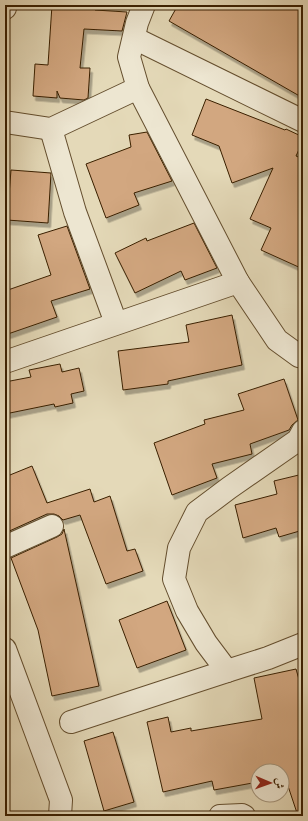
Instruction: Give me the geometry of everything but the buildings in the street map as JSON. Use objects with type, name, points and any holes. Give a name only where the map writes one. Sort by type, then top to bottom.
[{"type":"street","points":[[144,5],[129,57],[138,88],[238,282],[277,340],[299,356],[303,357]]},
{"type":"street","points":[[134,38],[303,121]]},
{"type":"street","points":[[5,122],[51,129],[138,88]]},
{"type":"street","points":[[51,129],[75,212],[116,323]]},
{"type":"street","points":[[5,362],[238,282]]},
{"type":"street","points":[[228,671],[206,643],[187,611],[174,579],[179,548],[197,512],[298,440],[303,431]]},
{"type":"street","points":[[5,547],[52,526]]},
{"type":"street","points":[[71,722],[268,658],[303,644]]},
{"type":"street","points":[[5,649],[61,800],[60,816]]},
{"type":"street","points":[[220,816],[244,816]]}]
